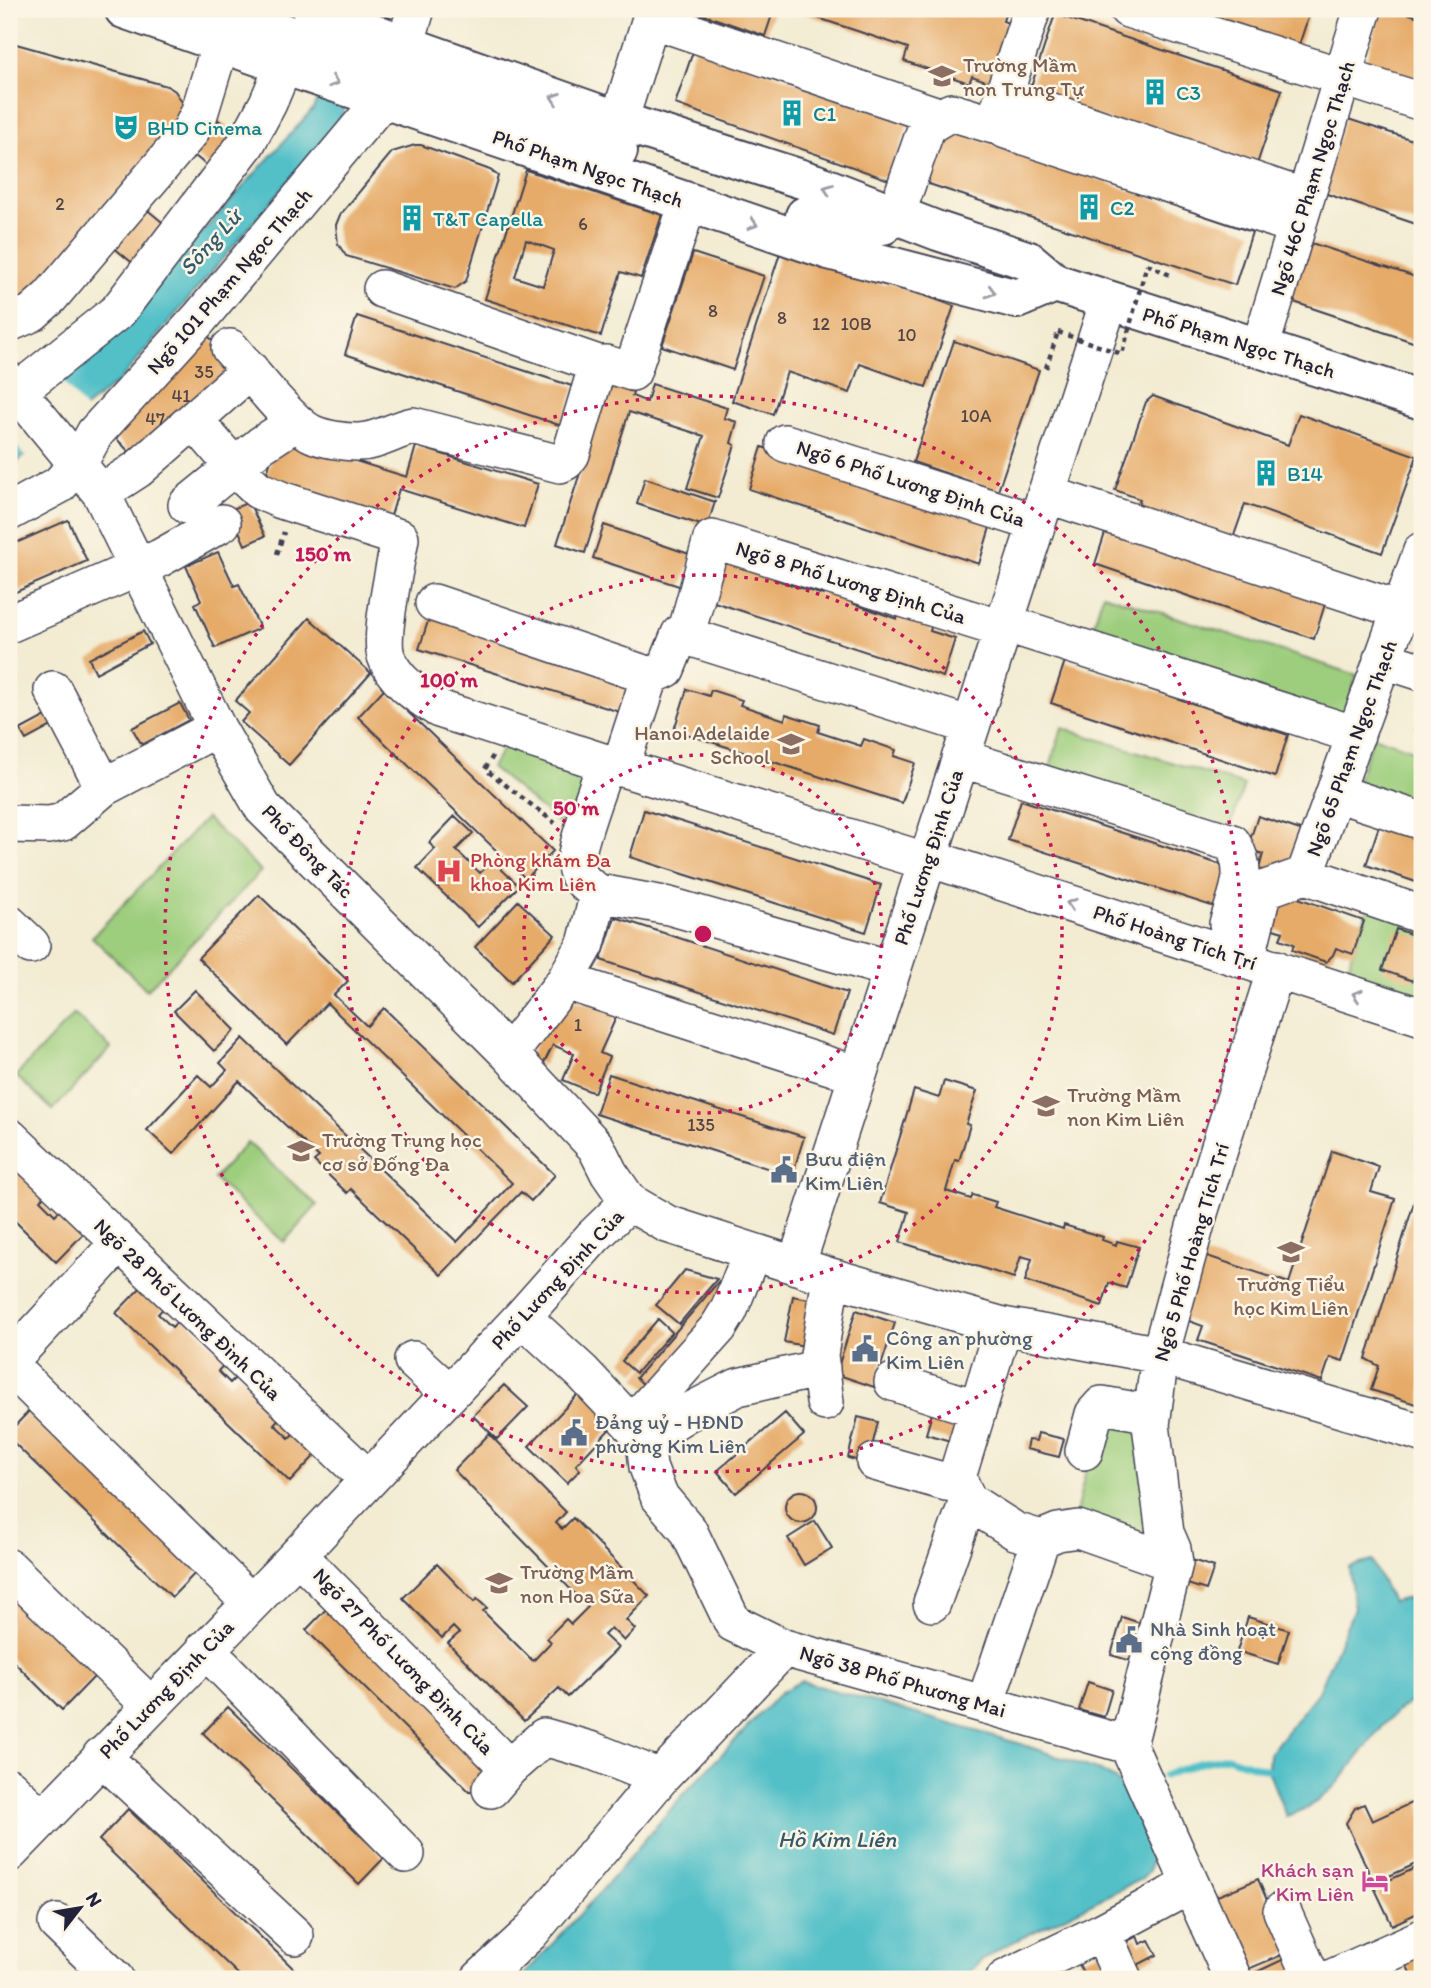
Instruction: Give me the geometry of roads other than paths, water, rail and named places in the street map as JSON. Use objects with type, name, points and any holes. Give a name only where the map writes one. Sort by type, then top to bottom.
[{"type":"main road","name":"Phố Phạm Ngọc Thạch","points":[[124,9],[215,25],[291,68],[376,96],[419,118],[829,250],[1017,299],[1055,284]]},
{"type":"main road","name":"Phố Phạm Ngọc Thạch","points":[[317,10],[405,45],[619,121],[814,183],[896,215],[1030,261],[1055,284],[1422,400]]},
{"type":"main road","points":[[215,25],[804,216],[926,274]]},
{"type":"main road","points":[[804,216],[938,230]]},
{"type":"street","points":[[405,45],[416,9]]},
{"type":"street","points":[[896,215],[927,126],[951,112],[994,125],[1032,9]]},
{"type":"street","points":[[1128,9],[1422,102]]},
{"type":"street","name":"Ngõ 46C Phạm Ngọc Thạch","points":[[1260,348],[1363,9]]},
{"type":"street","points":[[619,121],[652,14],[941,117]]},
{"type":"street","points":[[9,323],[32,313],[50,296],[190,132],[218,52],[215,25]]},
{"type":"street","points":[[13,386],[118,311],[246,144],[291,68]]},
{"type":"street","name":"Ngõ 101 Phạm Ngọc Thạch","points":[[9,512],[59,485],[71,454],[95,433],[199,319],[376,96]]},
{"type":"street","points":[[1000,106],[1006,130],[1301,212]]},
{"type":"street","points":[[382,289],[598,364],[632,372],[688,203]]},
{"type":"street","name":"Phố Lương Định Của","points":[[9,1853],[298,1555],[523,1317],[593,1237],[629,1202],[667,1224],[796,1266],[1109,301]]},
{"type":"street","points":[[101,493],[138,469],[194,420],[240,359],[296,422],[313,434],[357,442],[377,439],[413,426],[560,464],[571,454],[598,364]]},
{"type":"street","name":"Phố Đông Tác","points":[[13,386],[101,493],[217,728],[263,808],[509,1054],[596,1147],[609,1173],[629,1202]]},
{"type":"street","points":[[194,420],[235,468]]},
{"type":"street","points":[[187,505],[261,445],[296,422]]},
{"type":"street","name":"Ngõ 6 Phố Lương Định Của","points":[[785,443],[1041,508],[1400,610]]},
{"type":"street","name":"Phố Hoàng Tích Trí","points":[[235,468],[258,490],[281,500],[400,538],[384,637],[386,657],[413,692],[439,709],[613,766],[909,856],[927,859],[1422,1017]]},
{"type":"street","points":[[9,624],[160,558],[222,523]]},
{"type":"street","name":"Ngõ 8 Phố Lương Định Của","points":[[686,634],[712,540],[1003,626]]},
{"type":"street","name":"Ngõ 65 Phạm Ngọc Thạch","points":[[1247,960],[1263,891],[1305,875],[1422,551]]},
{"type":"street","points":[[434,603],[658,672]]},
{"type":"street","points":[[1003,626],[1356,735]]},
{"type":"street","points":[[891,969],[669,906],[599,893],[585,886],[576,865],[580,843],[613,766],[658,672],[680,634],[686,634],[1232,842],[1243,872],[1247,960]]},
{"type":"street","points":[[1382,659],[1422,672]]},
{"type":"street","points":[[52,690],[104,787]]},
{"type":"street","points":[[9,824],[49,825],[63,822],[104,787],[217,728]]},
{"type":"street","points":[[1336,793],[1422,821]]},
{"type":"street","points":[[1305,875],[1422,915]]},
{"type":"street","points":[[509,1054],[565,981],[586,944],[599,893]]},
{"type":"street","name":"Ngõ 5 Phố Hoàng Tích Trí","points":[[1174,1563],[1172,1549],[1165,1533],[1150,1425],[1160,1354],[1198,1216],[1247,960]]},
{"type":"street","points":[[565,981],[858,1075]]},
{"type":"street","name":"Ngõ 28 Phố Lương Đình Của","points":[[9,1137],[368,1479]]},
{"type":"street","points":[[120,1243],[9,1364],[250,1602]]},
{"type":"street","points":[[638,1432],[718,1328],[729,1310],[752,1252]]},
{"type":"street","points":[[796,1266],[1003,1326],[1160,1354],[1422,1433]]},
{"type":"street","points":[[638,1432],[685,1414],[738,1387],[823,1385],[819,1355],[831,1277]]},
{"type":"street","points":[[523,1317],[582,1372],[638,1432],[659,1496],[688,1530],[733,1623],[784,1648]]},
{"type":"street","points":[[932,1603],[963,1492],[957,1478],[1003,1326]]},
{"type":"street","points":[[413,1360],[449,1393]]},
{"type":"street","points":[[893,1382],[978,1409]]},
{"type":"street","points":[[1084,1451],[1094,1414],[1102,1405],[1152,1413]]},
{"type":"street","points":[[875,1462],[946,1482],[1015,1531],[1041,1539],[1058,1532],[1077,1529],[1174,1563],[1128,1745],[1233,1979]]},
{"type":"street","points":[[985,1704],[1041,1539]]},
{"type":"street","name":"Ngõ 27 Phố Lương Định Của","points":[[298,1555],[500,1778],[544,1737],[593,1751],[660,1778]]},
{"type":"street","points":[[9,1568],[150,1705]]},
{"type":"street","name":"Ngõ 38 Phố Phương Mai","points":[[480,1979],[530,1933],[660,1778],[784,1648],[1128,1745]]},
{"type":"street","points":[[205,1649],[406,1854]]},
{"type":"street","points":[[101,1756],[295,1936]]},
{"type":"street","points":[[9,1787],[41,1818]]},
{"type":"street","points":[[1014,1977],[1190,1885]]},
{"type":"street","points":[[1282,1911],[1312,1979]]},
{"type":"street","points":[[57,1923],[115,1979]]},
{"type":"street","points":[[1102,1932],[1123,1979]]},
{"type":"street","points":[[1330,1979],[1384,1968],[1422,1938]]},
{"type":"water","name":"Sông Lừ","points":[[355,9],[387,9],[340,120],[121,379],[9,466],[9,415],[116,328],[313,109]]},
{"type":"water","points":[[1372,1561],[1392,1602],[1411,1597],[1422,1603],[1422,1695],[1385,1723],[1348,1770],[1321,1798],[1305,1809],[1286,1816],[1268,1770],[1269,1754],[1318,1692],[1354,1609],[1349,1567]]},
{"type":"water","name":"Hồ Kim Liên","points":[[801,1681],[1021,1744],[1100,1771],[1115,1779],[1138,1816],[1151,1861],[1149,1871],[1141,1879],[1003,1947],[981,1961],[962,1979],[520,1979],[603,1889],[681,1797],[781,1692]]},
{"type":"waterway","points":[[1164,1776],[1195,1764],[1227,1757],[1268,1770]]},
{"type":"place","name":"Trường Mầm non Trung Tự","points":[[942,76]]},
{"type":"place","name":"C3","points":[[1155,92]]},
{"type":"place","name":"C1","points":[[792,113]]},
{"type":"place","name":"BHD Cinema","points":[[126,127]]},
{"type":"place","name":"C2","points":[[1089,207]]},
{"type":"place","name":"T&T Capella","points":[[412,218]]},
{"type":"place","name":"B14","points":[[1266,473]]},
{"type":"place","name":"Hanoi Adelaide School","points":[[791,744]]},
{"type":"place","name":"Phòng khám Đa khoa Kim Liên","points":[[449,871]]},
{"type":"place","name":"Trường Mầm non Kim Liên","points":[[1046,1106]]},
{"type":"place","name":"Trường Trung học cơ sở Đống Đa","points":[[301,1151]]},
{"type":"place","name":"Bưu điện Kim Liên","points":[[784,1170]]},
{"type":"place","name":"Trường Tiểu học Kim Liên","points":[[1291,1252]]},
{"type":"place","name":"Công an phường Kim Liên","points":[[865,1349]]},
{"type":"place","name":"Đảng uỷ - HĐND phường Kim Liên","points":[[574,1433]]},
{"type":"place","name":"Trường Mầm non Hoa Sữa","points":[[499,1583]]},
{"type":"place","name":"Nhà Sinh hoạt cộng đồng","points":[[1129,1640]]},
{"type":"place","name":"Khách sạn Kim Liên","points":[[1375,1881]]}]
